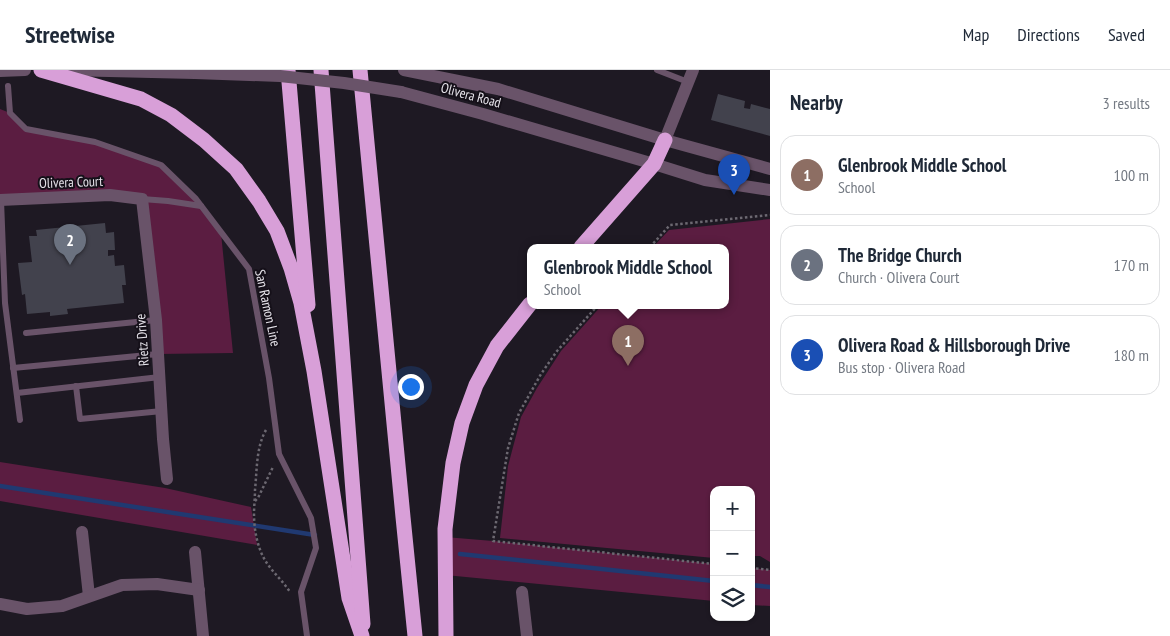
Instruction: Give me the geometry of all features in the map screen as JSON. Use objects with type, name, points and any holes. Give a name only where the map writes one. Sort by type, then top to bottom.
[{"type":"highway","points":[[41,70],[141,99],[171,115],[204,140],[236,169],[259,201],[277,231],[291,268],[301,303],[314,371],[348,598],[363,636]]},
{"type":"highway","points":[[288,70],[314,371]]},
{"type":"highway","points":[[321,70],[363,636]]},
{"type":"highway","points":[[360,70],[415,636]]},
{"type":"highway","points":[[584,244],[654,164],[665,140]]},
{"type":"highway","points":[[446,636],[445,529],[453,463],[462,423],[476,385],[497,346],[527,307]]},
{"type":"street","points":[[0,71],[25,70]]},
{"type":"street","name":"Olivera Road","points":[[66,70],[280,76],[401,92],[483,114],[705,180],[770,190]]},
{"type":"street","name":"Olivera Road","points":[[404,70],[498,89],[665,140],[770,169]]},
{"type":"street","points":[[665,140],[693,70]]},
{"type":"street","name":"Olivera Court","points":[[0,200],[110,195],[142,199]]},
{"type":"street","name":"Rietz Drive","points":[[142,199],[156,320],[163,439],[168,479]]},
{"type":"street","points":[[82,532],[89,596]]},
{"type":"street","points":[[195,552],[203,636]]},
{"type":"street","points":[[0,604],[27,610],[62,606],[122,585],[157,584],[199,590]]},
{"type":"street","points":[[522,592],[527,636]]},
{"type":"lane","points":[[657,70],[688,82]]},
{"type":"lane","name":"San Ramon Line","points":[[8,86],[10,113],[26,129],[95,142],[160,165],[196,199],[249,269],[269,378],[279,454],[311,518],[316,548],[301,592],[306,636]]},
{"type":"lane","points":[[142,199],[201,206]]},
{"type":"lane","points":[[0,200],[5,303],[20,420]]},
{"type":"lane","points":[[26,333],[156,320]]},
{"type":"lane","points":[[13,368],[158,354]]},
{"type":"lane","points":[[16,393],[160,377]]},
{"type":"lane","points":[[76,386],[80,419],[162,411]]},
{"type":"path","points":[[653,244],[670,225],[770,215]]},
{"type":"path","points":[[594,309],[557,351],[541,374],[519,413],[508,448],[493,541],[710,564]]},
{"type":"path","points":[[274,418],[264,432],[259,452],[254,513],[255,526],[261,553],[270,568],[283,581],[294,597]]},
{"type":"path","points":[[255,501],[279,454]]},
{"type":"path","points":[[755,568],[770,570]]},
{"type":"shaded area","points":[[0,109],[10,113],[26,129],[95,142],[161,165],[201,206],[221,233],[233,353],[158,354],[142,199],[0,200]]},
{"type":"shaded area","points":[[770,219],[770,562],[760,556],[755,556],[755,486],[710,486],[710,558],[500,538],[508,466],[521,417],[561,351],[598,309],[729,309],[729,244],[656,244],[669,230]]},
{"type":"shaded area","points":[[0,462],[165,488],[251,507],[257,545],[0,501]]},
{"type":"shaded area","points":[[445,537],[493,541],[710,564],[710,601],[445,575]]},
{"type":"shaded area","points":[[755,568],[770,570],[770,606],[755,605]]},
{"type":"building","points":[[718,94],[745,101],[744,108],[750,109],[751,104],[770,109],[770,136],[711,120]]},
{"type":"building","points":[[105,223],[106,233],[114,232],[115,250],[108,250],[108,256],[114,255],[115,266],[124,265],[126,285],[122,285],[124,303],[67,309],[68,314],[50,316],[50,312],[27,314],[25,294],[22,295],[18,263],[32,262],[29,236],[37,236],[36,230]]},
{"type":"waterway","points":[[0,486],[315,535]]},
{"type":"waterway","points":[[460,554],[710,581]]},
{"type":"waterway","points":[[755,585],[770,587]]},
{"type":"place","name":"Olivera Road & Hillsborough Drive","points":[[734,195]]},
{"type":"place","name":"The Bridge Church","points":[[70,265]]},
{"type":"place","name":"Glenbrook Middle School","points":[[628,366]]}]
